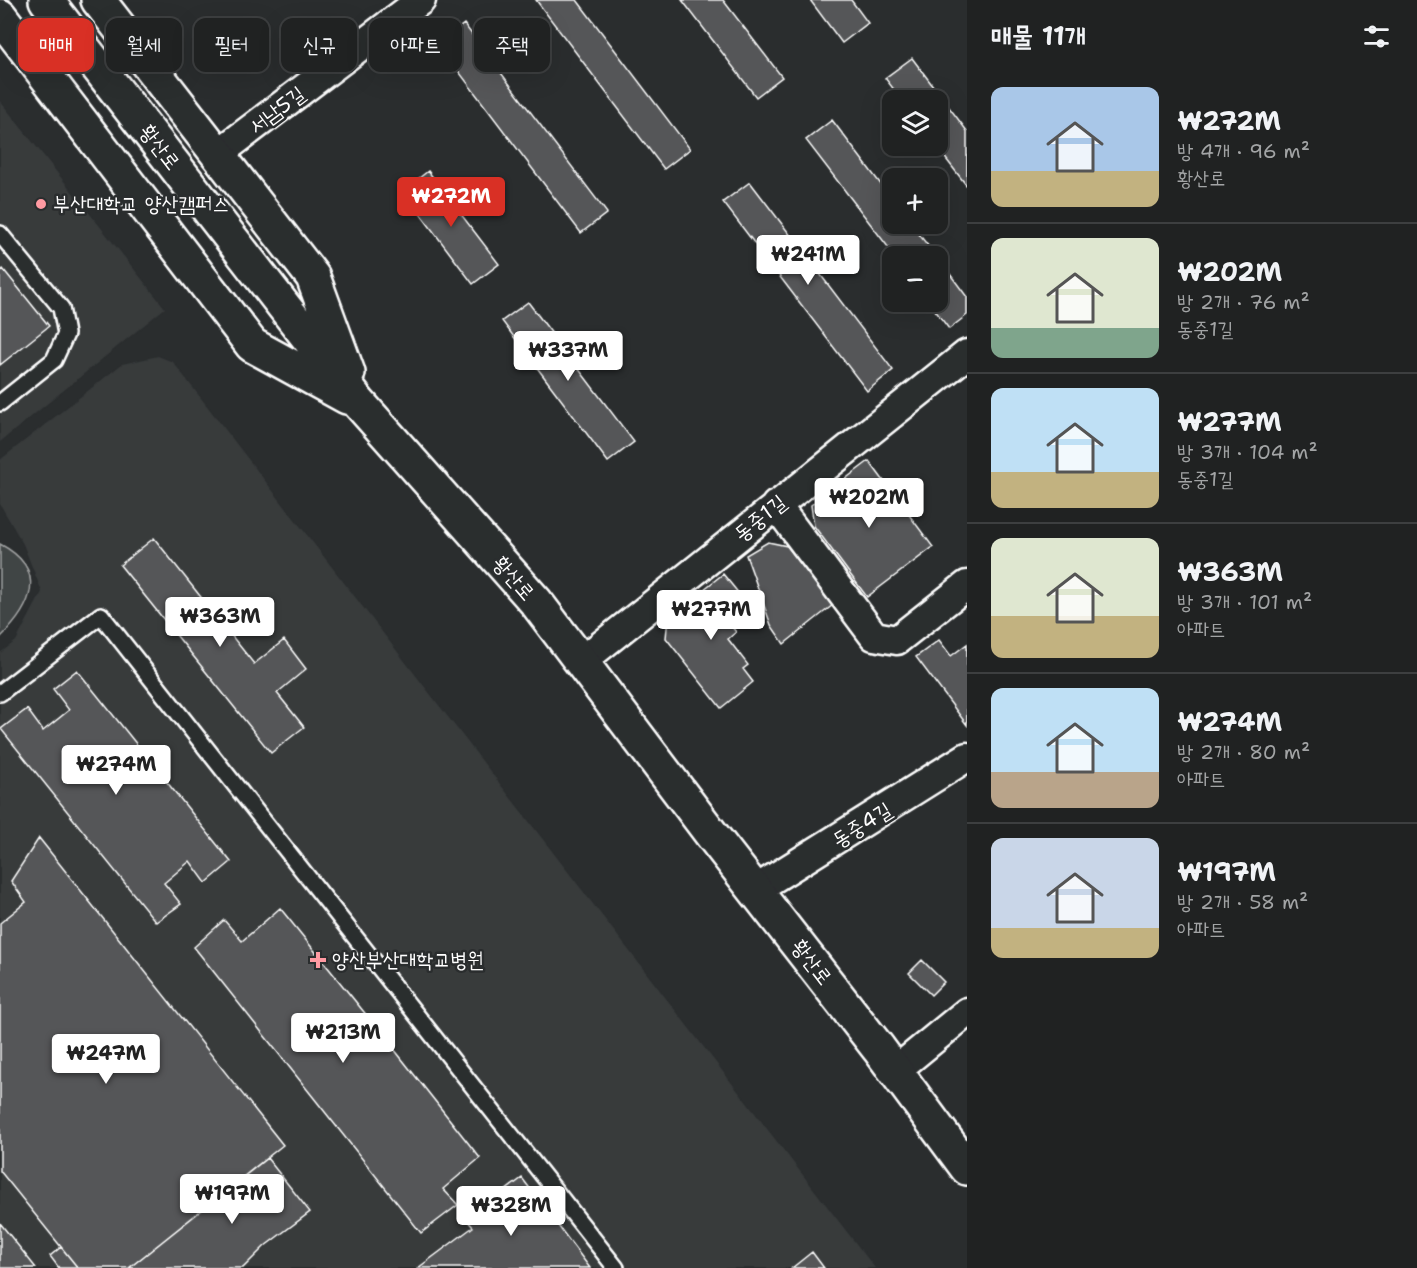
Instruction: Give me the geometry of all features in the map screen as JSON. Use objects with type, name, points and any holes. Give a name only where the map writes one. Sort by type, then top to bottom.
[{"type":"main road","name":"황산로","points":[[46,0],[359,403],[536,602],[967,1168]]},
{"type":"main road","points":[[98,0],[313,277],[359,403]]},
{"type":"main road","points":[[0,16],[252,345],[359,403]]},
{"type":"street","name":"서남5길","points":[[218,154],[421,0]]},
{"type":"street","name":"동중1길","points":[[582,661],[967,354]]},
{"type":"street","points":[[776,505],[874,636],[897,640],[967,585]]},
{"type":"street","name":"동중4길","points":[[755,890],[967,757]]},
{"type":"street","points":[[895,1071],[967,1012]]},
{"type":"lane","points":[[0,234],[61,308],[66,334],[54,360],[0,403]]},
{"type":"lane","points":[[0,693],[101,615],[616,1268]]},
{"type":"shaded area","name":"부산대학교 양산캠퍼스","points":[[0,101],[165,308],[0,442]]},
{"type":"shaded area","name":"양산부산대학교병원","points":[[158,356],[173,362],[875,1268],[0,1268],[0,653],[16,641],[42,592],[23,544],[0,504],[0,460],[122,364]]},
{"type":"shaded area","points":[[0,544],[15,554],[25,565],[30,577],[30,589],[20,614],[0,638]]},
{"type":"building","points":[[536,0],[577,0],[690,149],[664,169]]},
{"type":"building","points":[[682,0],[723,0],[782,77],[756,97]]},
{"type":"building","points":[[810,0],[851,0],[868,23],[842,43]]},
{"type":"building","points":[[464,24],[474,37],[474,72],[500,72],[607,213],[581,233],[459,72],[462,72],[462,26]]},
{"type":"building","points":[[912,58],[936,90],[894,90],[885,78]]},
{"type":"building","points":[[948,106],[967,131],[967,186],[944,156],[948,156]]},
{"type":"building","points":[[832,120],[882,186],[882,234],[919,234],[928,246],[887,246],[806,140]]},
{"type":"building","points":[[428,171],[499,264],[473,284],[403,191]]},
{"type":"building","points":[[750,182],[893,370],[867,391],[723,202]]},
{"type":"building","points":[[3,269],[49,326],[0,365],[0,272]]},
{"type":"building","points":[[948,271],[967,297],[967,315],[949,329],[936,312],[948,312]]},
{"type":"building","points":[[528,302],[634,442],[608,462],[502,321]]},
{"type":"building","points":[[869,461],[933,547],[867,597],[814,526],[811,505]]},
{"type":"building","points":[[154,538],[254,664],[284,640],[306,669],[277,693],[304,727],[271,753],[120,565]]},
{"type":"building","points":[[768,542],[787,546],[833,605],[784,644],[771,625],[746,555]]},
{"type":"building","points":[[723,574],[744,600],[724,617],[736,632],[728,639],[748,665],[743,669],[753,682],[721,708],[666,638],[668,618]]},
{"type":"building","points":[[939,640],[951,656],[967,644],[967,725],[916,657]]},
{"type":"building","points":[[77,670],[231,862],[206,883],[190,861],[164,883],[181,904],[156,922],[1,729],[27,709],[43,731],[69,710],[53,689]]},
{"type":"building","points":[[39,838],[283,1145],[129,1268],[78,1268],[0,1171],[0,923],[26,902],[11,881]]},
{"type":"building","name":"양산부산대학교병원","points":[[280,908],[372,1022],[361,1031],[376,1049],[386,1039],[480,1158],[443,1189],[458,1205],[421,1233],[194,947],[224,920],[242,941]]},
{"type":"building","points":[[922,960],[944,982],[931,995],[909,973]]},
{"type":"building","points":[[267,1158],[310,1212],[265,1246],[243,1268],[129,1268]]},
{"type":"building","points":[[522,1178],[590,1268],[418,1268],[473,1227],[467,1220]]},
{"type":"building","points":[[0,1223],[36,1268],[0,1268]]},
{"type":"building","points":[[61,1247],[78,1268],[59,1268],[50,1256]]},
{"type":"building","points":[[812,1252],[824,1268],[792,1268]]},
{"type":"place","name":"부산대학교 양산캠퍼스","points":[[41,204]]},
{"type":"place","name":"양산부산대학교병원","points":[[318,960]]}]
